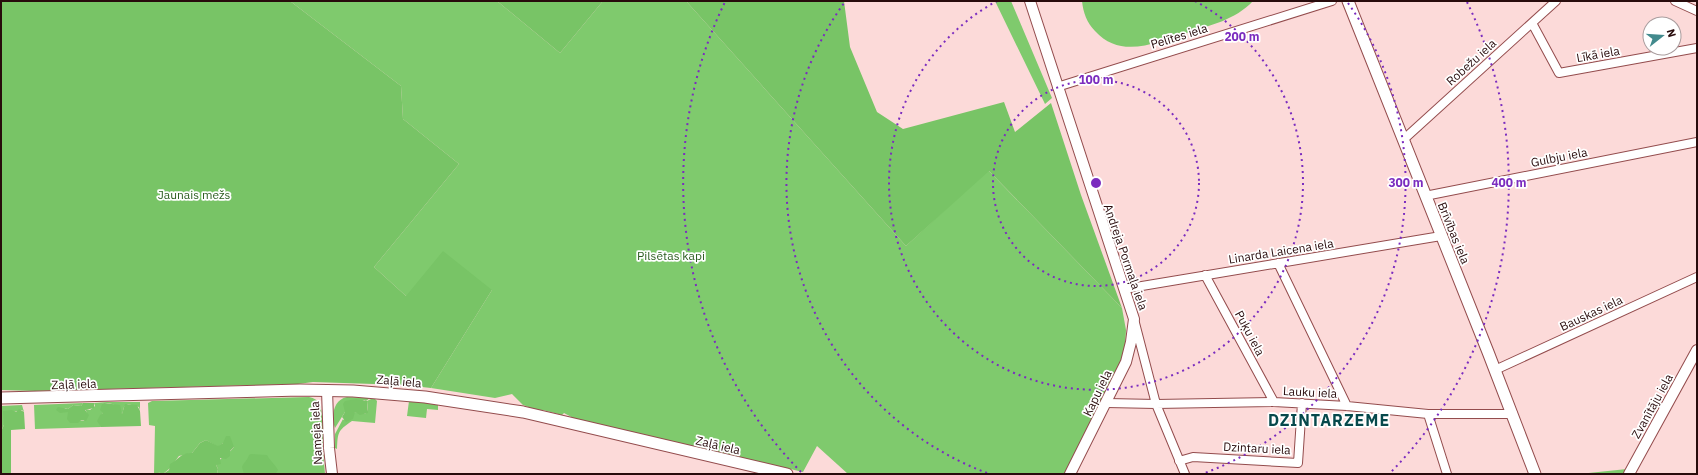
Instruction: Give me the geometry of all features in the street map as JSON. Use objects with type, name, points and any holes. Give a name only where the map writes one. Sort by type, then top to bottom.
[{"type":"main road","name":"Brīvības iela","points":[[1348,1],[1535,474]]},
{"type":"main road","name":"Zaļā iela","points":[[1,398],[327,390],[426,397],[523,412],[787,474]]},
{"type":"street","name":"Andreja Pormaļa iela","points":[[1030,1],[1134,319],[1156,404],[1185,474]]},
{"type":"street","name":"Pelītes iela","points":[[1057,87],[1332,1]]},
{"type":"street","name":"Robežu iela","points":[[1403,140],[1556,1]]},
{"type":"street","points":[[1675,1],[1697,11]]},
{"type":"street","name":"Līkā iela","points":[[1532,23],[1559,73],[1697,48]]},
{"type":"street","name":"Gulbju iela","points":[[1425,196],[1697,142]]},
{"type":"street","name":"Linarda Laicena iela","points":[[1124,288],[1441,236]]},
{"type":"street","points":[[1278,263],[1347,406]]},
{"type":"street","name":"Puķu iela","points":[[1205,275],[1274,402]]},
{"type":"street","name":"Bauskas iela","points":[[1495,370],[1697,276]]},
{"type":"street","name":"Kapu iela","points":[[1070,474],[1107,403],[1126,362],[1131,342],[1134,319]]},
{"type":"street","name":"Zvanītāju iela","points":[[1629,474],[1697,350]]},
{"type":"street","name":"Nameja iela","points":[[327,390],[329,448],[332,474]]},
{"type":"street","name":"Lauku iela","points":[[1107,403],[1156,404],[1274,402],[1347,406],[1428,414],[1512,414]]},
{"type":"street","name":"Dzintaru iela","points":[[1179,461],[1193,457],[1298,463],[1302,404]]},
{"type":"street","points":[[1428,414],[1447,474]]},
{"type":"green space","name":"Jaunais mežs","points":[[1,1],[290,1],[401,86],[403,119],[459,164],[374,267],[406,296],[443,251],[492,290],[431,388],[404,385],[313,382],[298,384],[35,391],[1,390]]},
{"type":"green space","name":"Pilsētas kapi","points":[[290,1],[497,1],[560,53],[603,1],[686,1],[906,246],[988,170],[1122,308],[1126,330],[1125,348],[1118,369],[1065,474],[848,474],[817,446],[803,472],[575,419],[564,413],[562,415],[543,410],[542,412],[523,405],[512,394],[495,398],[431,388],[492,290],[406,296],[374,267],[459,164],[403,119],[401,86]]},
{"type":"green space","points":[[497,1],[603,1],[560,53]]},
{"type":"green space","points":[[686,1],[844,1],[850,47],[877,112],[903,129],[1004,102],[1015,132],[1051,103],[1081,195],[1122,308],[989,171],[906,246]]},
{"type":"green space","points":[[995,1],[1011,1],[1052,98],[1045,104]]},
{"type":"green space","points":[[1082,1],[1253,1],[1238,13],[1214,24],[1164,41],[1128,47],[1116,45],[1105,40],[1095,31],[1086,17]]},
{"type":"green space","points":[[309,397],[318,401],[322,416],[324,416],[325,449],[323,450],[325,474],[217,474],[218,469],[216,465],[234,447],[223,443],[218,447],[206,440],[200,443],[192,453],[179,456],[163,474],[158,472],[158,474],[154,474],[155,426],[149,425],[148,403],[152,401]]},
{"type":"green space","points":[[347,397],[370,398],[345,412],[335,428],[333,419],[334,409],[339,401]]},
{"type":"green space","points":[[356,399],[367,401],[368,413],[360,415],[355,412],[353,419],[346,422],[342,417],[345,412],[343,404],[345,401]]},
{"type":"green space","points":[[375,399],[377,401],[375,423],[352,421],[343,427],[339,433],[337,449],[335,448],[335,434],[343,419],[355,412],[365,414],[368,410],[367,401]]},
{"type":"green space","points":[[409,401],[438,404],[438,410],[427,409],[426,418],[407,416]]},
{"type":"green space","points":[[140,402],[140,411],[139,407],[128,404],[124,407],[122,415],[115,405],[105,403],[102,404],[103,413],[99,418],[101,427],[35,429],[34,405],[83,403],[81,406],[73,405],[68,409],[64,408],[69,412],[68,415],[76,423],[79,420],[84,421],[87,413],[85,409],[90,410],[95,406],[94,403]]},
{"type":"green space","points":[[83,403],[94,403],[94,408],[85,410],[89,415],[86,421],[81,420],[78,423],[70,423],[67,419],[68,412],[60,413],[56,410],[58,407],[68,409],[73,405],[81,406]]},
{"type":"green space","points":[[102,404],[120,405],[122,414],[125,404],[137,405],[140,411],[141,426],[101,427],[97,421],[103,413],[100,410]]},
{"type":"green space","points":[[22,405],[24,412],[22,410],[5,414],[4,425],[1,431],[1,406]]},
{"type":"green space","points":[[19,409],[24,412],[25,429],[11,430],[11,474],[1,473],[1,431],[4,425],[3,411],[12,410],[16,412]]},
{"type":"green space","points":[[226,436],[230,436],[234,447],[230,451],[230,456],[226,459],[220,458],[221,464],[216,465],[218,469],[217,474],[163,474],[169,470],[170,464],[182,455],[192,453],[200,443],[206,440],[218,446],[223,443]]},
{"type":"green space","points":[[251,454],[267,455],[278,470],[276,473],[277,474],[244,474],[242,467]]},
{"type":"green space","points":[[1627,469],[1623,474],[1579,474]]},
{"type":"district","name":"DZINTARZEME","points":[[1329,420]]}]
